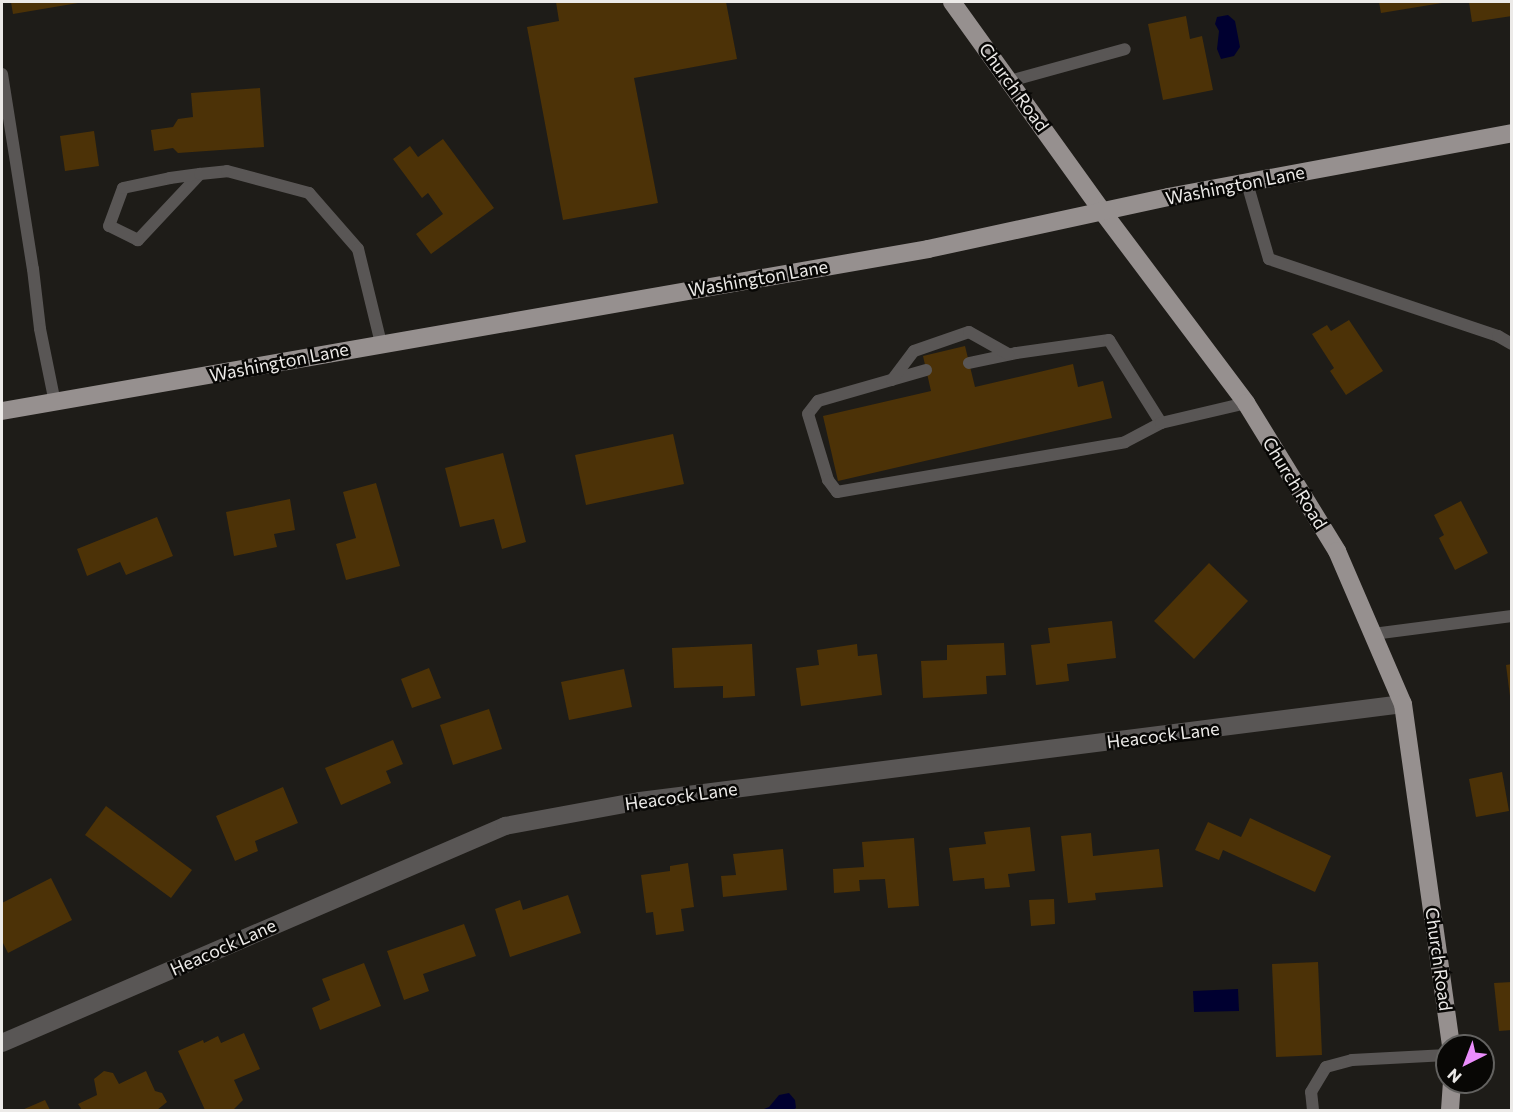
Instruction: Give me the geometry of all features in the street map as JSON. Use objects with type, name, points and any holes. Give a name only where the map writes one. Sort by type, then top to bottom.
[{"type":"main road","name":"Church Road","points":[[952,2],[1102,211],[1246,403],[1337,551],[1403,704],[1449,1034]]},
{"type":"main road","name":"Washington Lane","points":[[2,411],[918,250],[1102,211],[1512,133]]},
{"type":"main road","points":[[1450,1110],[1451,1094]]},
{"type":"street","name":"Heacock Lane","points":[[2,1043],[505,826],[640,801],[1403,704]]},
{"type":"lane","points":[[1010,81],[1125,49]]},
{"type":"lane","points":[[2,74],[28,236],[40,329],[55,402]]},
{"type":"lane","points":[[200,174],[138,240],[109,226],[123,188],[200,174],[227,171],[309,193],[358,249],[381,343]]},
{"type":"lane","points":[[1246,183],[1269,259],[1498,336],[1512,344]]},
{"type":"lane","points":[[1498,336],[1512,330]]},
{"type":"lane","points":[[892,380],[914,351],[969,332],[1008,354]]},
{"type":"lane","points":[[969,363],[1008,354],[1109,340],[1161,423]]},
{"type":"lane","points":[[926,370],[818,401],[808,414],[828,480],[837,492],[1125,442],[1161,423],[1246,403]]},
{"type":"lane","points":[[1373,634],[1512,616]]},
{"type":"lane","points":[[1313,1110],[1311,1092],[1326,1067],[1352,1060],[1435,1056]]},
{"type":"shaded area","points":[[1228,15],[1235,21],[1240,47],[1234,56],[1221,59],[1217,49],[1219,31],[1215,24],[1217,17]]},
{"type":"shaded area","points":[[1238,989],[1239,1011],[1194,1012],[1193,991]]},
{"type":"shaded area","points":[[789,1093],[795,1100],[796,1108],[793,1110],[761,1110],[769,1107],[779,1095]]},
{"type":"building","points":[[11,2],[78,2],[78,3],[13,14]]},
{"type":"building","points":[[556,2],[726,2],[737,59],[634,78],[658,203],[563,220],[527,27],[559,21]]},
{"type":"building","points":[[1379,2],[1442,2],[1442,3],[1381,13]]},
{"type":"building","points":[[1469,2],[1510,2],[1512,16],[1472,22]]},
{"type":"building","points":[[1186,16],[1190,39],[1202,36],[1213,90],[1163,100],[1148,24]]},
{"type":"building","points":[[260,88],[264,147],[178,153],[173,148],[154,151],[151,130],[173,127],[178,119],[193,117],[191,93]]},
{"type":"building","points":[[94,131],[99,166],[65,171],[60,136]]},
{"type":"building","points":[[443,139],[494,208],[431,254],[416,234],[443,214],[428,193],[422,198],[393,159],[410,146],[418,157]]},
{"type":"building","points":[[1349,320],[1383,371],[1346,395],[1330,371],[1334,368],[1312,334],[1327,325],[1331,331]]},
{"type":"building","points":[[965,346],[975,387],[1073,364],[1078,387],[1103,381],[1112,418],[838,481],[823,416],[931,391],[923,356]]},
{"type":"building","points":[[673,434],[684,484],[586,505],[575,455]]},
{"type":"building","points":[[503,453],[526,542],[502,549],[494,519],[460,527],[445,468]]},
{"type":"building","points":[[376,483],[400,566],[346,580],[336,544],[356,538],[343,492]]},
{"type":"building","points":[[290,499],[295,530],[274,534],[277,547],[234,556],[226,512]]},
{"type":"building","points":[[1461,501],[1488,553],[1455,570],[1439,538],[1444,535],[1434,515]]},
{"type":"building","points":[[157,517],[173,556],[126,575],[120,562],[87,576],[77,549]]},
{"type":"building","points":[[1209,563],[1248,601],[1194,659],[1154,621]]},
{"type":"building","points":[[1112,621],[1116,658],[1067,664],[1069,681],[1036,685],[1031,645],[1050,643],[1048,628]]},
{"type":"building","points":[[1004,643],[1006,675],[986,676],[987,694],[923,698],[921,661],[947,660],[947,645]]},
{"type":"building","points":[[752,644],[755,696],[723,698],[723,686],[674,688],[672,648]]},
{"type":"building","points":[[857,644],[858,656],[877,654],[882,695],[801,706],[796,668],[819,665],[817,650]]},
{"type":"building","points":[[1512,664],[1512,695],[1510,696],[1506,665]]},
{"type":"building","points":[[429,668],[441,698],[412,708],[401,679]]},
{"type":"building","points":[[624,669],[632,707],[569,720],[561,682]]},
{"type":"building","points":[[489,709],[502,749],[453,765],[440,725]]},
{"type":"building","points":[[393,740],[403,764],[386,771],[391,783],[341,805],[325,768]]},
{"type":"building","points":[[1502,772],[1509,811],[1476,817],[1469,779]]},
{"type":"building","points":[[283,787],[298,823],[255,841],[258,851],[235,861],[216,816]]},
{"type":"building","points":[[106,806],[192,870],[171,898],[85,835]]},
{"type":"building","points":[[1250,818],[1331,856],[1315,892],[1223,850],[1219,860],[1195,850],[1208,822],[1241,837]]},
{"type":"building","points":[[1030,827],[1035,871],[1008,874],[1010,887],[985,889],[984,878],[953,881],[949,848],[986,844],[984,832]]},
{"type":"building","points":[[1091,833],[1093,856],[1159,849],[1163,887],[1095,893],[1096,900],[1068,903],[1061,836]]},
{"type":"building","points":[[914,838],[919,906],[888,908],[885,879],[859,880],[860,891],[834,893],[833,869],[864,867],[862,842]]},
{"type":"building","points":[[783,849],[787,890],[723,897],[721,876],[736,875],[733,854]]},
{"type":"building","points":[[688,863],[694,907],[681,909],[684,931],[656,935],[653,912],[646,913],[641,875],[670,871],[670,866]]},
{"type":"building","points":[[51,878],[72,920],[8,953],[2,941],[2,903]]},
{"type":"building","points":[[568,895],[581,933],[510,957],[495,909],[520,900],[523,910]]},
{"type":"building","points":[[1054,899],[1055,924],[1031,926],[1029,900]]},
{"type":"building","points":[[464,924],[476,956],[423,974],[429,991],[404,1000],[387,951]]},
{"type":"building","points":[[1318,962],[1322,1055],[1276,1057],[1272,964]]},
{"type":"building","points":[[364,963],[381,1006],[320,1030],[312,1008],[330,1000],[322,979]]},
{"type":"building","points":[[1512,982],[1512,1030],[1499,1031],[1494,983]]},
{"type":"building","points":[[244,1033],[260,1069],[234,1080],[243,1100],[233,1110],[205,1110],[178,1051],[203,1040],[204,1043],[218,1036],[221,1043]]},
{"type":"building","points":[[104,1071],[113,1073],[119,1084],[146,1071],[155,1091],[162,1093],[167,1102],[157,1110],[82,1110],[78,1104],[97,1095],[94,1079]]},
{"type":"building","points":[[45,1100],[50,1110],[22,1110]]}]
